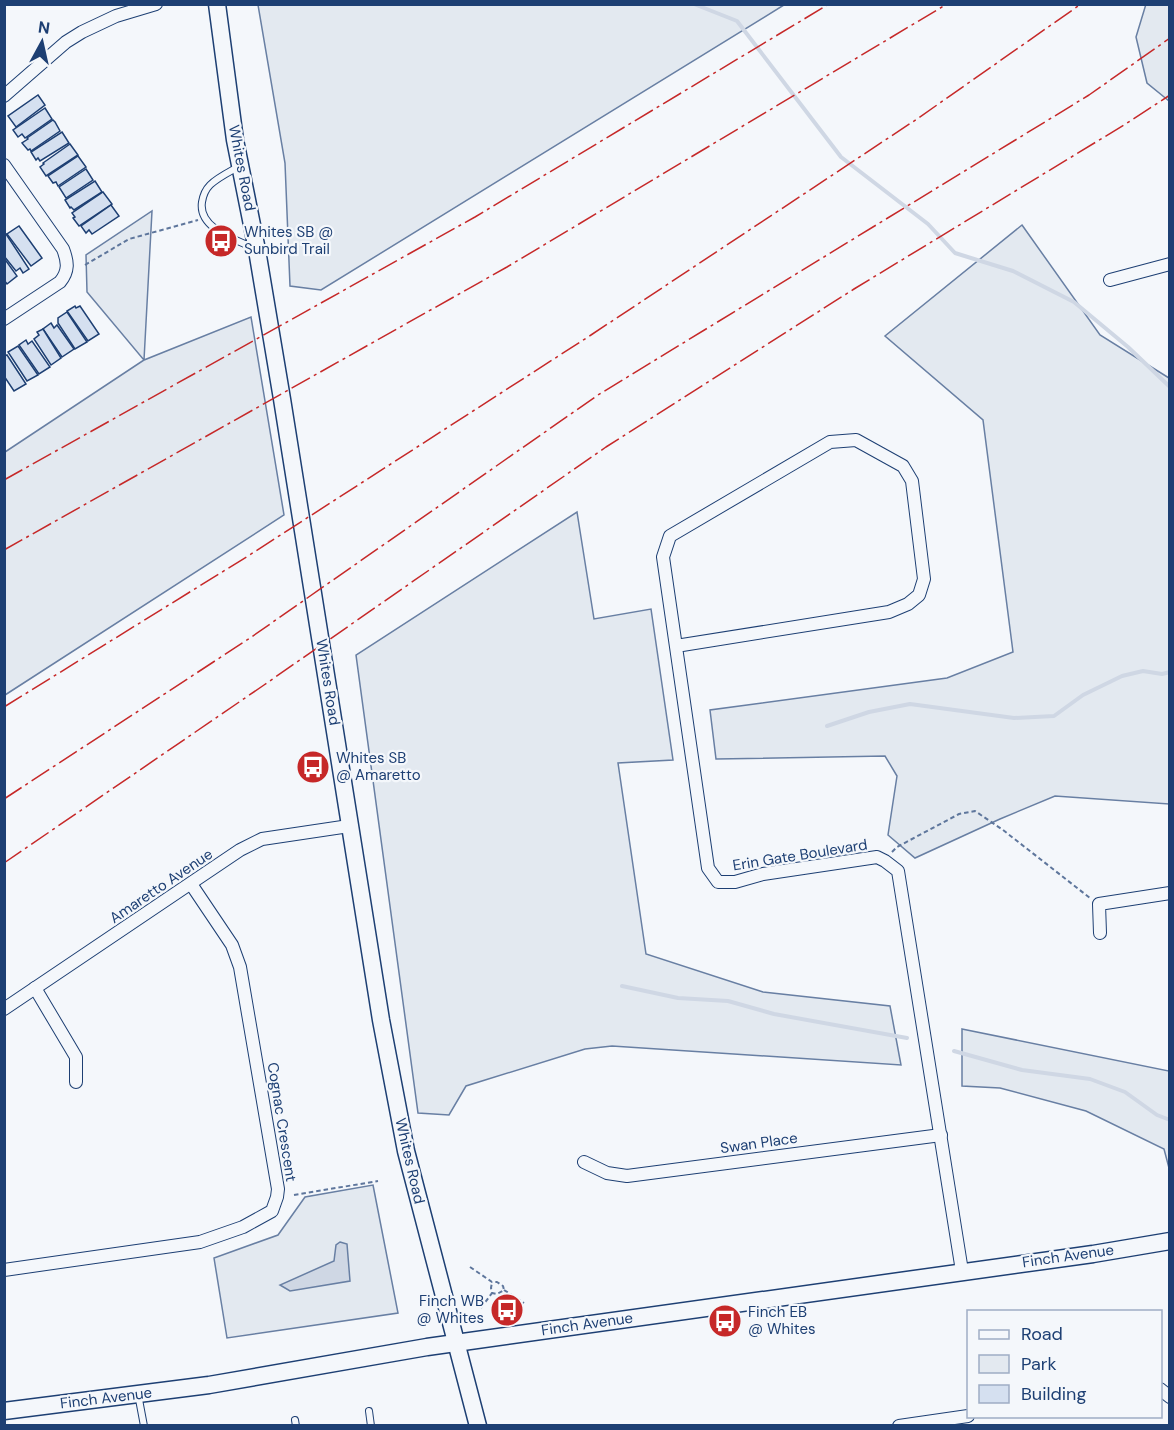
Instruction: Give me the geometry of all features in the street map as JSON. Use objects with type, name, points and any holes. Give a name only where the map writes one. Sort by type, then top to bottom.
[{"type":"main road","name":"Whites Road","points":[[217,4],[236,140],[257,250],[332,702],[349,826],[405,1151],[478,1425]]},
{"type":"main road","name":"Finch Avenue","points":[[4,1410],[209,1384],[568,1326],[1093,1254],[1170,1240]]},
{"type":"street","points":[[4,96],[66,42],[82,32],[116,16],[156,4]]},
{"type":"street","points":[[4,165],[63,249],[67,260],[65,276],[60,282],[4,319]]},
{"type":"street","points":[[1110,280],[1170,264]]},
{"type":"street","name":"Erin Gate Boulevard","points":[[676,646],[890,612],[908,604],[919,595],[924,579],[912,481],[903,466],[856,440],[830,442],[670,536],[663,557],[708,868],[718,882],[735,882],[763,874],[877,857],[898,871],[962,1271]]},
{"type":"street","name":"Amaretto Avenue","points":[[4,1009],[240,850],[262,839],[349,826]]},
{"type":"street","name":"Cognac Crescent","points":[[4,1270],[200,1242],[243,1227],[272,1211],[278,1197],[278,1189],[240,967],[232,945],[191,884]]},
{"type":"street","points":[[1100,933],[1099,904],[1170,893]]},
{"type":"street","points":[[35,988],[76,1057],[76,1082]]},
{"type":"street","name":"Swan Place","points":[[584,1162],[607,1173],[627,1176],[941,1135]]},
{"type":"street","points":[[899,1425],[967,1416]]},
{"type":"lane","points":[[241,165],[210,185],[203,195],[201,209],[208,222],[218,231],[257,250]]},
{"type":"lane","points":[[138,1394],[144,1425]]},
{"type":"lane","points":[[369,1411],[371,1425]]},
{"type":"path","points":[[85,265],[129,239],[198,220]]},
{"type":"path","points":[[885,861],[897,847],[960,814],[975,811],[1099,904]]},
{"type":"path","points":[[294,1195],[378,1181]]},
{"type":"path","points":[[470,1267],[492,1282],[497,1282],[503,1286],[504,1290],[524,1303]]},
{"type":"path","points":[[481,1308],[492,1293],[492,1282]]},
{"type":"path","points":[[492,1293],[498,1294],[504,1290]]},
{"type":"green space","points":[[258,4],[784,5],[321,290],[290,286],[285,163]]},
{"type":"green space","points":[[1146,4],[1169,5],[1169,101],[1147,83],[1136,37]]},
{"type":"green space","points":[[152,211],[144,360],[87,292],[86,255]]},
{"type":"green space","points":[[1022,225],[1100,335],[1169,378],[1169,804],[1055,796],[915,858],[888,835],[897,776],[885,756],[716,759],[710,710],[947,678],[1013,652],[983,420],[885,336]]},
{"type":"green space","points":[[251,317],[284,515],[5,695],[5,452],[144,360]]},
{"type":"green space","points":[[577,512],[594,619],[651,609],[673,760],[618,763],[646,954],[763,992],[890,1006],[901,1065],[612,1046],[585,1049],[466,1086],[449,1115],[418,1113],[356,655]]},
{"type":"green space","points":[[962,1029],[1169,1071],[1169,1168],[1164,1149],[1086,1111],[1000,1088],[962,1086]]},
{"type":"green space","points":[[373,1185],[398,1313],[227,1338],[214,1258],[278,1235],[305,1197]]},
{"type":"shaded area","points":[[340,1242],[347,1244],[350,1281],[290,1291],[280,1285],[334,1261],[336,1245]]},
{"type":"building","points":[[38,95],[45,105],[16,127],[8,116]]},
{"type":"building","points":[[45,108],[52,119],[25,138],[22,134],[18,137],[13,130]]},
{"type":"building","points":[[53,120],[60,131],[31,151],[28,150],[22,143]]},
{"type":"building","points":[[62,132],[69,143],[40,161],[38,158],[36,160],[31,152]]},
{"type":"building","points":[[70,144],[78,155],[46,176],[40,167],[43,163]]},
{"type":"building","points":[[78,156],[86,167],[58,186],[56,182],[53,183],[48,176]]},
{"type":"building","points":[[86,169],[93,180],[66,198],[59,187]]},
{"type":"building","points":[[95,181],[102,192],[74,210],[70,208],[65,200]]},
{"type":"building","points":[[103,192],[112,204],[79,226],[72,213]]},
{"type":"building","points":[[111,205],[119,216],[92,234],[89,230],[86,233],[81,226]]},
{"type":"building","points":[[19,226],[42,258],[31,266],[7,234]]},
{"type":"building","points":[[6,234],[29,269],[23,273],[20,268],[16,271],[4,256],[4,235]]},
{"type":"building","points":[[4,258],[17,276],[7,284],[4,280]]},
{"type":"building","points":[[75,306],[76,308],[80,306],[99,334],[88,341],[67,311]]},
{"type":"building","points":[[67,312],[87,342],[75,349],[58,323],[58,318]]},
{"type":"building","points":[[51,323],[54,328],[57,325],[74,349],[62,357],[43,329]]},
{"type":"building","points":[[43,329],[61,358],[51,365],[34,339],[39,335],[37,332]]},
{"type":"building","points":[[26,340],[28,344],[32,341],[50,367],[39,374],[19,345]]},
{"type":"building","points":[[18,346],[38,375],[27,381],[8,352]]},
{"type":"building","points":[[7,355],[26,384],[14,391],[4,376],[4,356]]},
{"type":"waterway","points":[[694,4],[737,21],[841,157],[928,224],[955,253],[1013,271],[1074,302],[1128,347],[1170,387]]},
{"type":"waterway","points":[[827,726],[869,712],[910,704],[1014,718],[1054,716],[1083,695],[1122,676],[1143,671],[1162,674],[1170,672]]},
{"type":"waterway","points":[[622,986],[678,998],[728,1001],[774,1014],[907,1038]]},
{"type":"waterway","points":[[954,1051],[1022,1070],[1090,1079],[1125,1092],[1157,1115],[1170,1120]]},
{"type":"power","points":[[4,480],[475,217],[829,4]]},
{"type":"power","points":[[4,550],[507,267],[947,4]]},
{"type":"power","points":[[4,707],[248,556],[591,335],[917,119],[1081,4]]},
{"type":"power","points":[[4,799],[250,638],[598,395],[1089,95],[1170,38]]},
{"type":"power","points":[[4,863],[606,447],[854,289],[1170,95]]},
{"type":"place","name":"Whites SB @ Sunbird Trail","points":[[221,241]]},
{"type":"place","name":"Whites SB @ Amaretto","points":[[313,767]]},
{"type":"place","name":"Finch WB @ Whites","points":[[507,1310]]},
{"type":"place","name":"Finch EB @ Whites","points":[[725,1321]]}]
